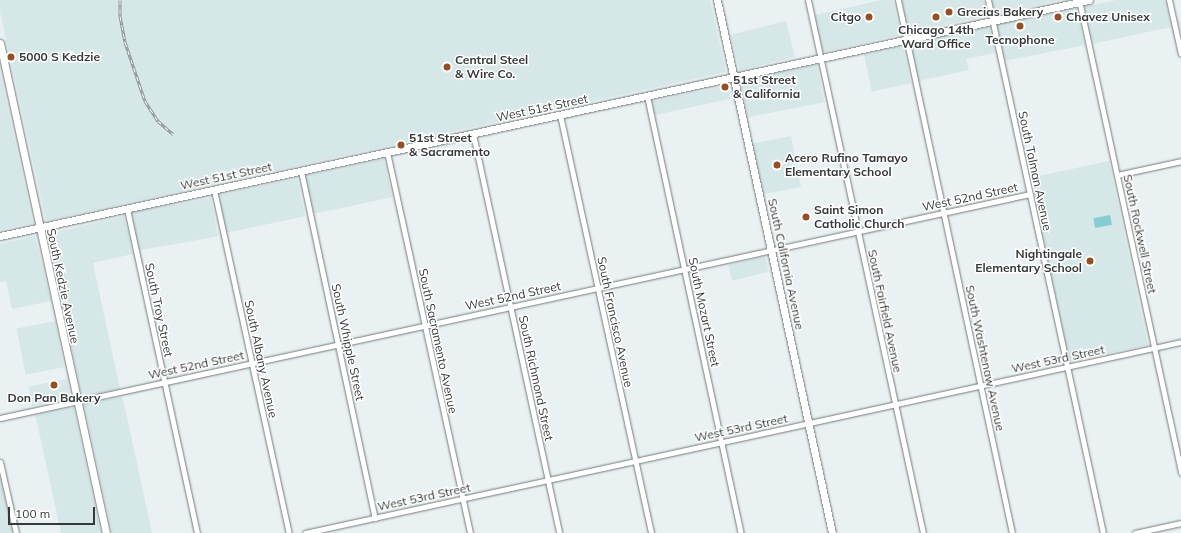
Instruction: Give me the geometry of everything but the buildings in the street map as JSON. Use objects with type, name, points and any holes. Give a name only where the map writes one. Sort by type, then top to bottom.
[{"type":"street","name":"South California Avenue","points":[[717,0],[832,533]]},
{"type":"street","name":"South Fairfield Avenue","points":[[808,0],[923,533]]},
{"type":"street","name":"South Washtenaw Avenue","points":[[898,0],[1012,533]]},
{"type":"street","name":"South Talman Avenue","points":[[988,0],[1103,533]]},
{"type":"street","name":"West 51st Street","points":[[0,236],[1089,0]]},
{"type":"street","points":[[1169,0],[1181,54]]},
{"type":"street","name":"South Rockwell Street","points":[[1080,1],[1181,473]]},
{"type":"street","name":"South Kedzie Avenue","points":[[0,43],[106,533]]},
{"type":"street","name":"South Mozart Street","points":[[647,96],[741,533]]},
{"type":"street","name":"South Francisco Avenue","points":[[560,115],[651,533]]},
{"type":"street","name":"South Richmond Street","points":[[473,134],[559,533]]},
{"type":"street","name":"South Sacramento Avenue","points":[[387,152],[470,533]]},
{"type":"street","points":[[1117,175],[1181,161]]},
{"type":"street","name":"South Whipple Street","points":[[301,171],[375,518]]},
{"type":"street","name":"South Albany Avenue","points":[[214,190],[289,533]]},
{"type":"street","name":"West 52nd Street","points":[[0,418],[1030,194]]},
{"type":"street","name":"South Troy Street","points":[[127,209],[197,533]]},
{"type":"street","name":"West 53rd Street","points":[[305,533],[1181,342]]},
{"type":"street","points":[[0,462],[16,533]]},
{"type":"street","points":[[1134,533],[1181,523]]},
{"type":"shaded area","points":[[0,0],[710,0],[726,72],[46,221],[0,12]]},
{"type":"shaded area","points":[[882,0],[893,0],[901,35],[823,52],[814,15]]},
{"type":"shaded area","points":[[901,0],[984,0],[987,16],[909,33]]},
{"type":"shaded area","points":[[991,0],[1060,0],[995,15]]},
{"type":"shaded area","points":[[1116,0],[1165,0],[1171,27],[1092,44],[1084,7]]},
{"type":"shaded area","points":[[1077,9],[1084,45],[1005,61],[997,24]]},
{"type":"shaded area","points":[[786,21],[795,57],[740,71],[731,35]]},
{"type":"shaded area","points":[[990,27],[995,53],[966,59],[969,70],[918,81],[911,44]]},
{"type":"shaded area","points":[[903,46],[911,83],[872,91],[864,54]]},
{"type":"shaded area","points":[[817,65],[824,102],[748,117],[740,80]]},
{"type":"shaded area","points":[[0,72],[33,223],[0,230]]},
{"type":"shaded area","points":[[728,85],[731,99],[655,115],[652,101]]},
{"type":"shaded area","name":"Acero Rufino Tamayo Elementary School","points":[[791,136],[801,187],[763,194],[753,143]]},
{"type":"shaded area","points":[[384,159],[392,197],[313,214],[305,176]]},
{"type":"shaded area","name":"Nightingale Elementary School","points":[[1109,161],[1148,345],[1070,362],[1031,178]]},
{"type":"shaded area","points":[[297,178],[305,216],[226,233],[218,195]]},
{"type":"shaded area","points":[[211,198],[218,236],[138,250],[131,212]]},
{"type":"shaded area","points":[[1110,215],[1112,225],[1095,228],[1093,218]]},
{"type":"shaded area","points":[[124,216],[133,254],[93,263],[120,389],[82,397],[48,234]]},
{"type":"shaded area","points":[[35,236],[51,301],[12,309],[6,281],[0,282],[0,244]]},
{"type":"shaded area","points":[[765,256],[769,272],[732,281],[728,265]]},
{"type":"shaded area","points":[[55,321],[64,367],[26,375],[17,328]]},
{"type":"shaded area","points":[[67,379],[71,399],[33,406],[29,386]]},
{"type":"shaded area","points":[[122,397],[152,533],[112,533],[84,404]]},
{"type":"shaded area","points":[[74,407],[101,533],[61,533],[35,415]]},
{"type":"shaded area","points":[[0,476],[13,533],[0,533]]},
{"type":"railway","points":[[120,0],[120,16],[125,42],[145,101],[158,121],[173,134]]},
{"type":"place","name":"Grecias Bakery","points":[[949,12]]},
{"type":"place","name":"Citgo","points":[[869,17]]},
{"type":"place","name":"Chicago 14th Ward Office","points":[[936,17]]},
{"type":"place","name":"Chavez Unisex","points":[[1058,17]]},
{"type":"place","name":"Tecnophone","points":[[1020,26]]},
{"type":"place","name":"5000 S Kedzie","points":[[11,57]]},
{"type":"place","name":"Central Steel & Wire Co.","points":[[447,67]]},
{"type":"place","name":"51st Street & California","points":[[725,87]]},
{"type":"place","name":"51st Street & Sacramento","points":[[401,145]]},
{"type":"place","name":"Acero Rufino Tamayo Elementary School","points":[[777,165]]},
{"type":"place","name":"Saint Simon Catholic Church","points":[[806,217]]},
{"type":"place","name":"Nightingale Elementary School","points":[[1090,261]]},
{"type":"place","name":"Don Pan Bakery","points":[[54,385]]}]
